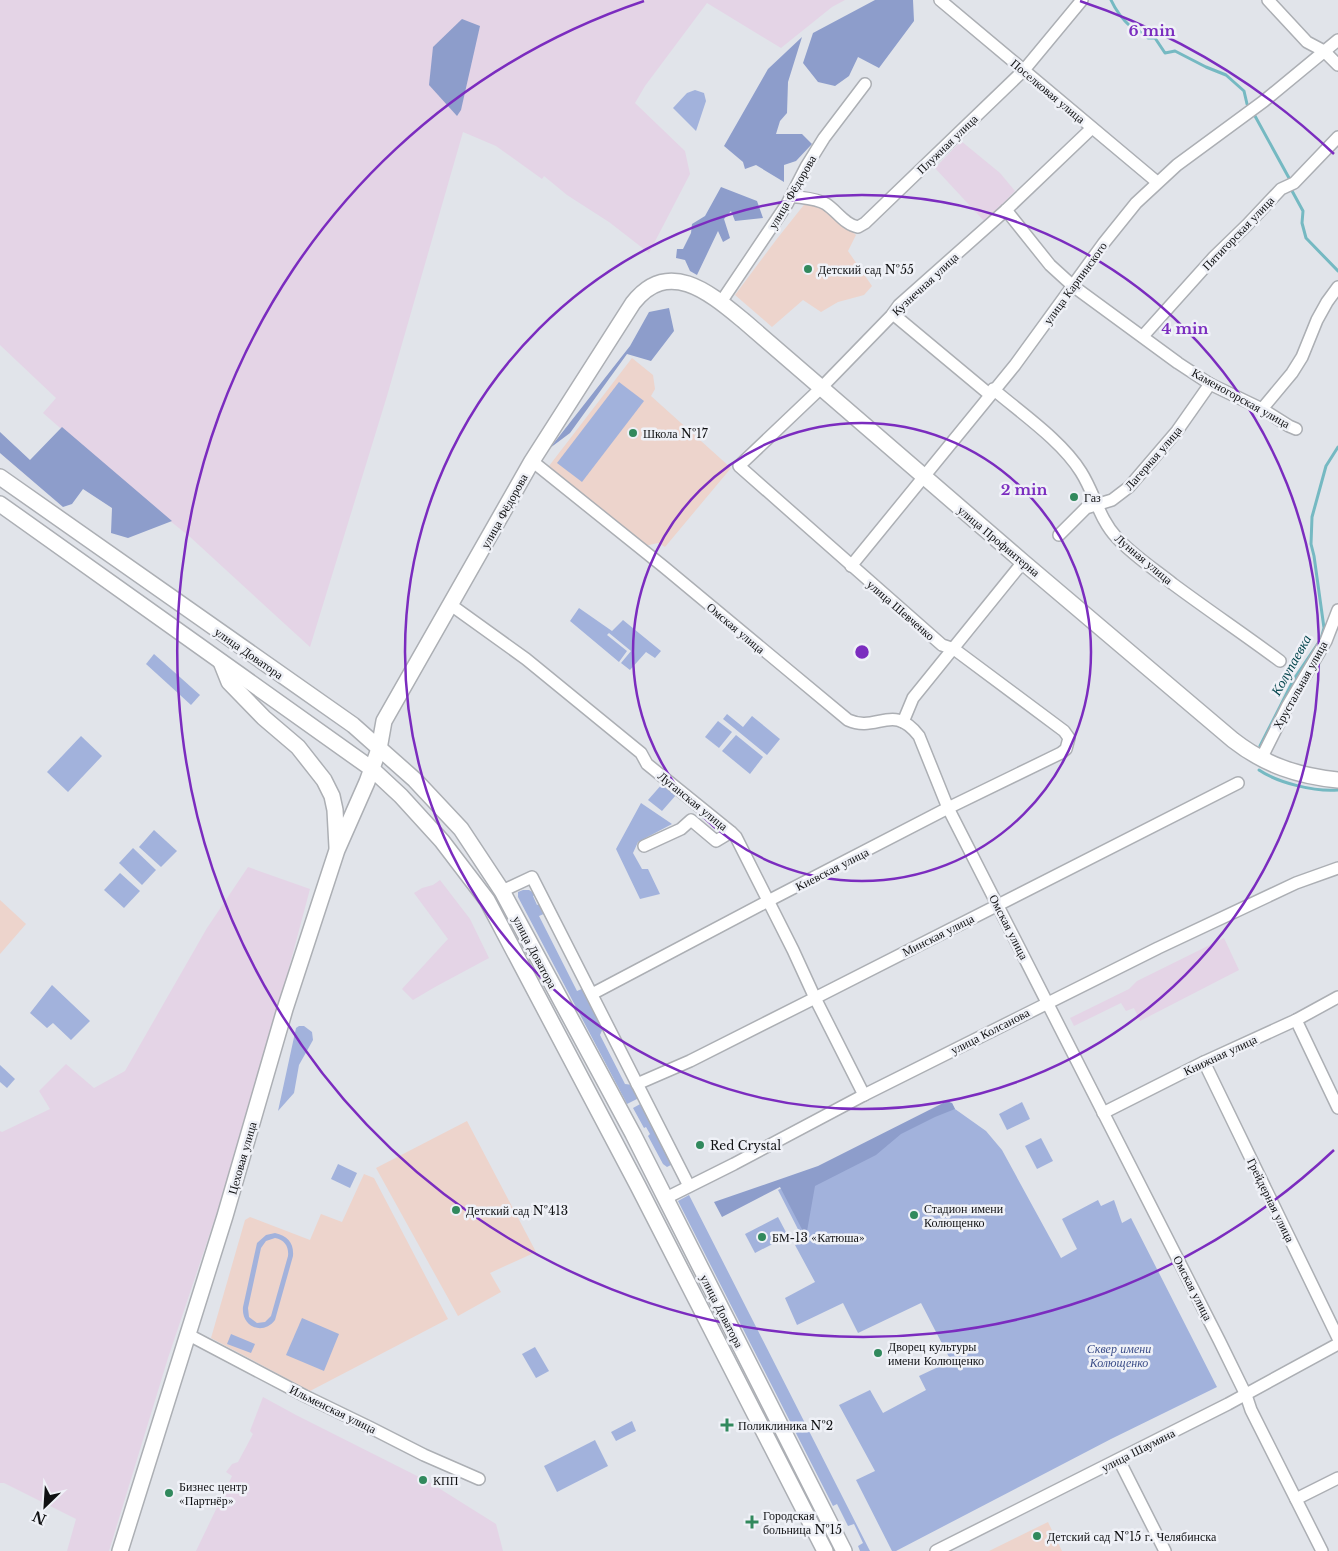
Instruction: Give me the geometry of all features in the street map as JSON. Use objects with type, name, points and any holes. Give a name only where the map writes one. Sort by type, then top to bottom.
[{"type":"main road","name":"улица Профинтерна","points":[[672,281],[698,287],[721,302],[1233,740],[1261,759],[1299,774],[1338,780]]},
{"type":"main road","name":"улица Фёдорова","points":[[372,768],[379,749],[384,721],[532,461],[633,303],[644,292],[656,285],[672,281]]},
{"type":"main road","points":[[0,468],[41,506]]},
{"type":"main road","points":[[0,477],[41,506]]},
{"type":"main road","points":[[0,504],[34,529]]},
{"type":"main road","name":"улица Доватора","points":[[41,506],[353,725],[416,780],[462,830],[502,891],[666,1198],[844,1551]]},
{"type":"main road","points":[[0,512],[34,529]]},
{"type":"main road","name":"улица Доватора","points":[[34,529],[372,768],[401,796],[442,841],[487,900],[648,1206],[825,1551]]},
{"type":"main road","points":[[221,662],[228,682],[264,718],[298,747],[324,780],[332,796],[335,810],[337,850]]},
{"type":"main road","name":"Цеховая улица","points":[[120,1551],[225,1216],[285,1009],[337,850],[372,768]]},
{"type":"main road","name":"улица Колсанова","points":[[648,1206],[666,1198]]},
{"type":"street","name":"Поселковая улица","points":[[940,0],[1157,182]]},
{"type":"street","name":"Плужная улица","points":[[791,196],[825,203],[852,226],[858,227],[1024,70],[1082,0]]},
{"type":"street","points":[[1268,0],[1307,42],[1324,51],[1338,66]]},
{"type":"street","name":"улица Карпинского","points":[[851,566],[1014,365],[1103,244],[1136,203],[1177,164],[1264,101],[1338,40]]},
{"type":"street","name":"улица Фёдорова","points":[[721,302],[791,196],[824,138],[865,84]]},
{"type":"street","name":"Кузнечная улица","points":[[739,466],[822,388],[899,305],[1006,210],[1092,128]]},
{"type":"street","name":"Пятигорская улица","points":[[1144,336],[1214,257],[1282,189],[1294,183],[1338,137]]},
{"type":"street","name":"Каменогорская улица","points":[[1006,210],[1050,265],[1073,286],[1144,336],[1178,363],[1210,384],[1296,428]]},
{"type":"street","points":[[1262,409],[1292,373],[1302,357],[1317,320],[1338,287]]},
{"type":"street","name":"Лунная улица","points":[[892,314],[1045,433],[1069,456],[1081,472],[1105,522],[1117,538],[1144,562],[1206,609],[1240,631],[1280,661]]},
{"type":"street","name":"Лагерная улица","points":[[1058,535],[1086,508],[1112,500],[1129,487],[1177,431],[1210,384]]},
{"type":"street","name":"Омская улица","points":[[532,461],[664,567],[848,720],[862,725],[891,719],[912,727],[919,736],[948,808],[1246,1395],[1251,1410],[1322,1551]]},
{"type":"street","name":"улица Шевченко","points":[[739,466],[942,645],[954,649],[1064,731],[1069,738],[1069,743]]},
{"type":"street","points":[[903,722],[913,698],[1023,562]]},
{"type":"street","name":"Луганская улица","points":[[451,605],[526,659],[641,753],[647,764],[731,832],[741,847],[794,950],[815,998],[864,1095]]},
{"type":"street","name":"Хрустальная улица","points":[[1261,759],[1288,705],[1326,641],[1338,610]]},
{"type":"street","name":"Киевская улица","points":[[592,994],[948,808],[1061,754],[1069,743]]},
{"type":"street","name":"Минская улица","points":[[638,1084],[695,1059],[1238,783]]},
{"type":"street","points":[[644,846],[681,829],[691,820],[716,841],[731,832]]},
{"type":"street","name":"улица Колсанова","points":[[666,1198],[864,1095],[1220,917],[1303,880],[1337,869]]},
{"type":"street","points":[[502,891],[532,877],[690,1186]]},
{"type":"street","name":"Книжная улица","points":[[1103,1113],[1204,1062],[1296,1020],[1338,997]]},
{"type":"street","points":[[1296,1020],[1338,1108]]},
{"type":"street","name":"Грейдерная улица","points":[[1204,1062],[1338,1338]]},
{"type":"street","name":"Ильменская улица","points":[[188,1335],[424,1455],[480,1479]]},
{"type":"street","name":"улица Шаумяна","points":[[936,1551],[1246,1395],[1338,1344]]},
{"type":"street","points":[[1119,1460],[1165,1551]]},
{"type":"street","points":[[1296,1499],[1338,1478]]},
{"type":"shaded area","points":[[0,0],[845,0],[832,7],[781,48],[707,3],[645,86],[635,103],[685,151],[690,174],[649,253],[609,222],[567,195],[544,176],[542,179],[496,146],[463,132],[387,396],[310,647],[189,536],[131,490],[43,413],[56,398],[0,345]]},
{"type":"shaded area","points":[[875,0],[913,0],[914,21],[879,68],[858,57],[849,76],[835,86],[818,82],[803,63],[813,33]]},
{"type":"shaded area","points":[[462,19],[480,26],[461,110],[457,116],[429,85],[433,47]]},
{"type":"shaded area","points":[[802,37],[788,82],[787,113],[780,121],[776,134],[802,134],[812,144],[796,161],[784,165],[784,182],[756,165],[745,169],[743,162],[724,146],[768,69]]},
{"type":"shaded area","points":[[961,141],[1000,173],[1015,191],[985,222],[935,168]]},
{"type":"shaded area","points":[[721,187],[757,201],[763,218],[735,221],[731,211],[724,219],[730,238],[723,242],[718,231],[697,275],[690,271],[685,260],[676,258],[677,249],[683,249],[691,233],[692,224],[705,216]]},
{"type":"shaded area","name":"Детский сад №55","points":[[807,201],[829,211],[856,235],[848,251],[872,286],[864,295],[838,302],[821,312],[803,300],[772,327],[735,295]]},
{"type":"shaded area","points":[[669,308],[674,331],[651,361],[627,354],[570,433],[550,448],[630,346],[649,312]]},
{"type":"shaded area","name":"Школа №17","points":[[632,358],[653,375],[655,389],[651,396],[731,468],[665,547],[658,543],[645,546],[549,466]]},
{"type":"shaded area","points":[[62,427],[172,521],[128,538],[111,533],[112,508],[83,489],[72,504],[63,507],[0,453],[0,432],[30,460]]},
{"type":"shaded area","points":[[248,867],[310,889],[250,1114],[168,1358],[109,1551],[67,1551],[76,1519],[4,1483],[0,1483],[0,1131],[2,1132],[50,1109],[39,1091],[66,1064],[94,1088],[125,1071],[207,928]]},
{"type":"shaded area","points":[[440,880],[470,919],[489,958],[413,1000],[402,989],[448,939],[414,893]]},
{"type":"shaded area","points":[[0,900],[26,924],[0,954]]},
{"type":"shaded area","points":[[1224,938],[1239,970],[1140,1021],[1134,1008],[1126,1011],[1121,1003],[1074,1026],[1070,1018],[1129,989],[1137,981]]},
{"type":"shaded area","points":[[947,1101],[952,1103],[955,1109],[901,1134],[876,1155],[815,1186],[806,1237],[780,1187],[722,1217],[714,1202],[818,1166]]},
{"type":"shaded area","name":"Детский сад №413","points":[[467,1121],[536,1252],[490,1273],[501,1292],[458,1316],[376,1168]]},
{"type":"shaded area","points":[[364,1174],[374,1178],[448,1319],[310,1391],[211,1338],[245,1220],[250,1217],[310,1240],[321,1214],[342,1222]]},
{"type":"shaded area","points":[[263,1397],[429,1482],[496,1524],[503,1551],[196,1551],[232,1476],[226,1472],[232,1464],[238,1462],[253,1434],[250,1431]]},
{"type":"shaded area","name":"Детский сад №15 г. Челябинска","points":[[1048,1522],[1062,1551],[989,1551]]},
{"type":"green space","points":[[695,90],[704,93],[706,101],[696,131],[673,108],[687,93]]},
{"type":"green space","points":[[619,382],[644,401],[582,482],[557,463]]},
{"type":"green space","points":[[579,608],[612,631],[623,620],[661,651],[655,658],[646,652],[630,670],[621,663],[631,651],[609,633],[607,635],[627,651],[619,662],[570,621]]},
{"type":"green space","points":[[154,654],[200,695],[191,705],[146,664]]},
{"type":"green space","points":[[727,714],[743,727],[752,716],[780,739],[767,755],[723,719]]},
{"type":"green space","points":[[718,721],[732,732],[719,748],[705,737]]},
{"type":"green space","points":[[736,735],[763,757],[750,774],[722,751]]},
{"type":"green space","points":[[81,736],[102,756],[68,792],[47,772]]},
{"type":"green space","points":[[663,783],[676,795],[662,811],[648,800]]},
{"type":"green space","points":[[641,803],[672,824],[638,842],[633,853],[642,869],[648,869],[660,894],[640,899],[616,849]]},
{"type":"green space","points":[[154,830],[177,851],[161,867],[139,847]]},
{"type":"green space","points":[[133,848],[156,870],[142,885],[119,863]]},
{"type":"green space","points":[[120,873],[140,891],[124,908],[104,890]]},
{"type":"green space","points":[[529,890],[536,894],[533,896],[537,905],[542,903],[546,913],[539,916],[577,991],[584,988],[604,1026],[600,1035],[625,1084],[633,1085],[639,1098],[627,1104],[518,897],[518,892]]},
{"type":"green space","points":[[52,985],[90,1021],[71,1040],[53,1023],[47,1028],[30,1013]]},
{"type":"green space","points":[[304,1026],[312,1032],[313,1040],[299,1065],[294,1093],[278,1111],[296,1028]]},
{"type":"green space","points":[[0,1065],[15,1079],[7,1088],[0,1082]]},
{"type":"green space","points":[[1022,1102],[1030,1119],[1007,1130],[999,1114]]},
{"type":"green space","points":[[642,1103],[673,1164],[667,1167],[663,1164],[648,1136],[650,1134],[646,1127],[644,1128],[633,1108]]},
{"type":"green space","name":"Сквер имени Колющенко","points":[[952,1103],[955,1109],[986,1131],[1002,1150],[1061,1258],[1077,1249],[1062,1219],[1098,1200],[1101,1206],[1114,1200],[1122,1223],[1131,1218],[1217,1387],[1111,1439],[896,1551],[892,1551],[856,1480],[875,1471],[839,1405],[870,1390],[883,1413],[926,1390],[919,1376],[951,1361],[921,1303],[858,1333],[843,1303],[797,1325],[785,1298],[815,1282],[795,1245],[804,1241],[778,1190]]},
{"type":"green space","points":[[1041,1138],[1053,1161],[1037,1169],[1025,1146]]},
{"type":"green space","points":[[338,1164],[357,1173],[350,1188],[331,1179]]},
{"type":"green space","points":[[689,1195],[870,1551],[860,1551],[858,1546],[863,1543],[854,1524],[848,1526],[837,1504],[833,1506],[678,1201]]},
{"type":"green space","points":[[778,1217],[788,1236],[755,1253],[745,1234]]},
{"type":"green space","points":[[275,1233],[287,1238],[292,1247],[293,1256],[275,1320],[265,1328],[259,1328],[254,1327],[245,1320],[243,1307],[257,1243],[266,1235]],"holes":[[[275,1238],[286,1244],[288,1256],[271,1316],[265,1322],[257,1323],[249,1317],[248,1308],[261,1248],[266,1241]]]},
{"type":"green space","points":[[302,1318],[339,1334],[324,1371],[286,1355]]},
{"type":"green space","points":[[231,1334],[255,1344],[251,1353],[227,1344]]},
{"type":"green space","points":[[535,1347],[549,1371],[536,1378],[522,1354]]},
{"type":"green space","points":[[632,1421],[636,1431],[616,1441],[611,1432]]},
{"type":"green space","points":[[595,1440],[608,1466],[557,1492],[544,1466]]},
{"type":"waterway","name":"Колупаевка","points":[[1111,0],[1122,18],[1131,27],[1145,34],[1148,38],[1155,38],[1165,53],[1175,51],[1226,75],[1244,91],[1247,104]]},
{"type":"waterway","name":"Колупаевка","points":[[1255,116],[1289,178]]},
{"type":"waterway","name":"Колупаевка","points":[[1291,189],[1303,211],[1302,223],[1306,238],[1338,271]]},
{"type":"waterway","name":"Колупаевка","points":[[1260,746],[1294,679],[1321,639],[1324,628],[1311,544],[1312,517],[1326,466],[1338,447]]},
{"type":"waterway","name":"Колупаевка","points":[[1259,770],[1276,779],[1297,786],[1319,790],[1338,790]]},
{"type":"place","name":"Детский сад №55","points":[[808,269]]},
{"type":"place","name":"Школа №17","points":[[633,433]]},
{"type":"place","name":"Газ","points":[[1074,497]]},
{"type":"place","name":"Red Crystal","points":[[700,1145]]},
{"type":"place","name":"Детский сад №413","points":[[456,1210]]},
{"type":"place","name":"Стадион имени Колющенко","points":[[914,1215]]},
{"type":"place","name":"БМ-13 «Катюша»","points":[[762,1237]]},
{"type":"place","name":"Дворец культуры имени Колющенко","points":[[878,1353]]},
{"type":"place","name":"Поликлиника №2","points":[[727,1425]]},
{"type":"place","name":"КПП","points":[[423,1480]]},
{"type":"place","name":"Бизнес центр «Партнёр»","points":[[169,1493]]},
{"type":"place","name":"Городская больница №15","points":[[752,1522]]},
{"type":"place","name":"Детский сад №15 г. Челябинска","points":[[1037,1536]]}]
